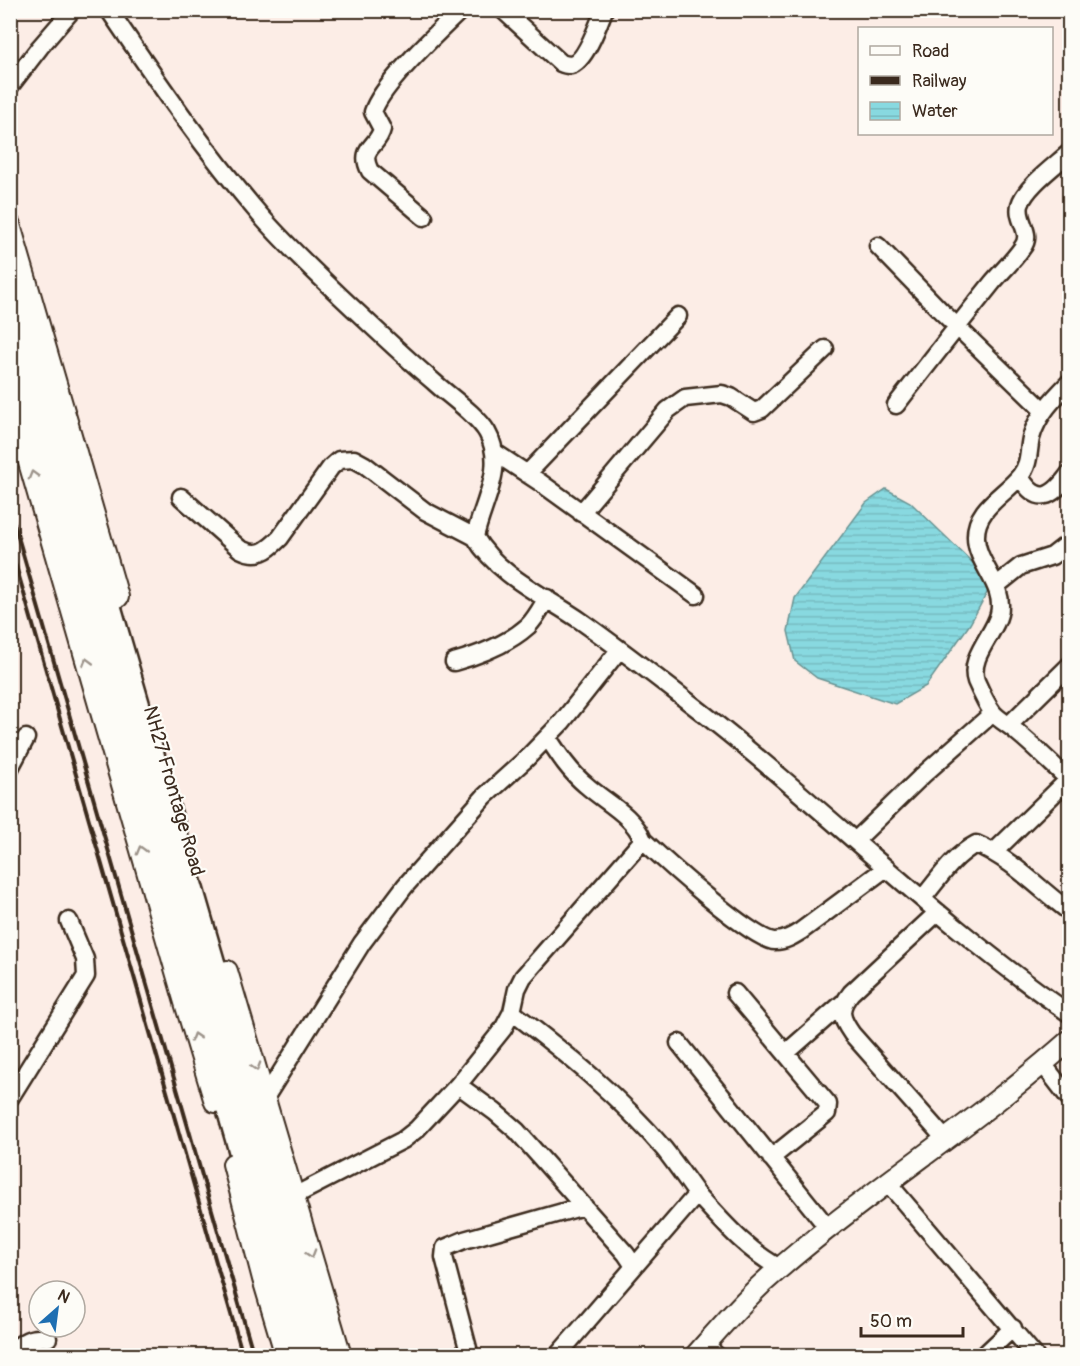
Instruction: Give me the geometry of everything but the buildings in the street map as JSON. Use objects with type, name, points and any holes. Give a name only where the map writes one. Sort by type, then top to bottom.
[{"type":"highway","points":[[10,274],[325,1356]]},
{"type":"highway","points":[[10,341],[302,1356]]},
{"type":"street","points":[[10,86],[40,46],[72,10]]},
{"type":"street","points":[[109,10],[186,122],[261,216],[341,297],[474,418],[486,432],[494,452],[495,464],[475,537]]},
{"type":"street","points":[[424,217],[370,171],[366,163],[367,152],[381,135],[382,129],[373,112],[376,102],[392,81],[461,10]]},
{"type":"street","points":[[503,10],[561,63],[570,65],[578,62],[587,49],[604,10]]},
{"type":"street","points":[[896,405],[1026,242],[1027,234],[1020,215],[1023,198],[1070,152]]},
{"type":"street","name":"NH27 Frontage Road","points":[[10,225],[341,1356]]},
{"type":"street","points":[[879,246],[1044,411]]},
{"type":"street","points":[[526,474],[678,316]]},
{"type":"street","points":[[581,513],[676,403],[685,398],[722,394],[754,412],[762,409],[825,350]]},
{"type":"street","points":[[994,852],[1069,778],[993,713],[976,679],[975,667],[999,612],[1000,599],[978,549],[977,526],[991,503],[1020,477],[1027,465],[1031,438],[1044,411],[1070,382]]},
{"type":"street","points":[[10,397],[186,1006],[224,1128],[263,1279],[286,1356]]},
{"type":"street","points":[[494,452],[696,595]]},
{"type":"street","points":[[181,497],[240,549],[249,554],[261,553],[280,538],[331,467],[339,460],[354,459],[365,465],[424,511],[475,537],[482,548],[499,565],[693,705],[922,899],[1025,983],[1070,1014]]},
{"type":"street","points":[[1020,477],[1028,490],[1036,495],[1046,495],[1055,490],[1070,472]]},
{"type":"street","points":[[996,586],[1021,567],[1052,556],[1070,542]]},
{"type":"street","points":[[454,662],[485,652],[520,632],[536,617],[547,598]]},
{"type":"street","points":[[266,1098],[362,943],[391,903],[477,804],[548,738],[619,650]]},
{"type":"street","points":[[1009,725],[1070,666]]},
{"type":"street","points":[[855,841],[922,775],[993,713]]},
{"type":"street","points":[[10,768],[26,738]]},
{"type":"street","points":[[548,738],[567,766],[586,786],[608,801],[634,825],[643,840],[670,866],[747,928],[774,942],[787,939],[801,931],[886,868]]},
{"type":"street","points":[[294,1196],[403,1140],[434,1113],[497,1037],[512,1012],[517,989],[523,977],[643,840]]},
{"type":"street","points":[[922,899],[965,850],[976,844],[994,852],[1070,912]]},
{"type":"street","points":[[786,1053],[843,1003],[938,912]]},
{"type":"street","points":[[10,1098],[86,976],[85,959],[69,921]]},
{"type":"street","points":[[735,993],[828,1104],[828,1113],[771,1158]]},
{"type":"street","points":[[843,1003],[841,1013],[844,1023],[852,1034],[946,1140]]},
{"type":"street","points":[[512,1012],[562,1051],[623,1106],[664,1150],[697,1194],[748,1248],[780,1269]]},
{"type":"street","points":[[706,1352],[738,1309],[780,1269],[828,1228],[946,1140],[1070,1040]]},
{"type":"street","points":[[679,1043],[828,1228]]},
{"type":"street","points":[[1043,1064],[1070,1099]]},
{"type":"street","points":[[458,1085],[517,1131],[634,1266]]},
{"type":"street","points":[[888,1183],[1014,1328],[1035,1356]]},
{"type":"street","points":[[556,1356],[697,1194]]},
{"type":"street","points":[[470,1356],[444,1257],[445,1248],[464,1240],[584,1206]]},
{"type":"street","points":[[983,1356],[1014,1328]]},
{"type":"street","points":[[10,1354],[27,1339]]},
{"type":"water","points":[[886,489],[910,502],[975,565],[988,591],[970,624],[926,686],[895,704],[817,678],[795,661],[788,631],[795,598],[866,503]]},
{"type":"railway","points":[[10,509],[254,1356]]},
{"type":"railway","points":[[10,545],[243,1356]]}]
